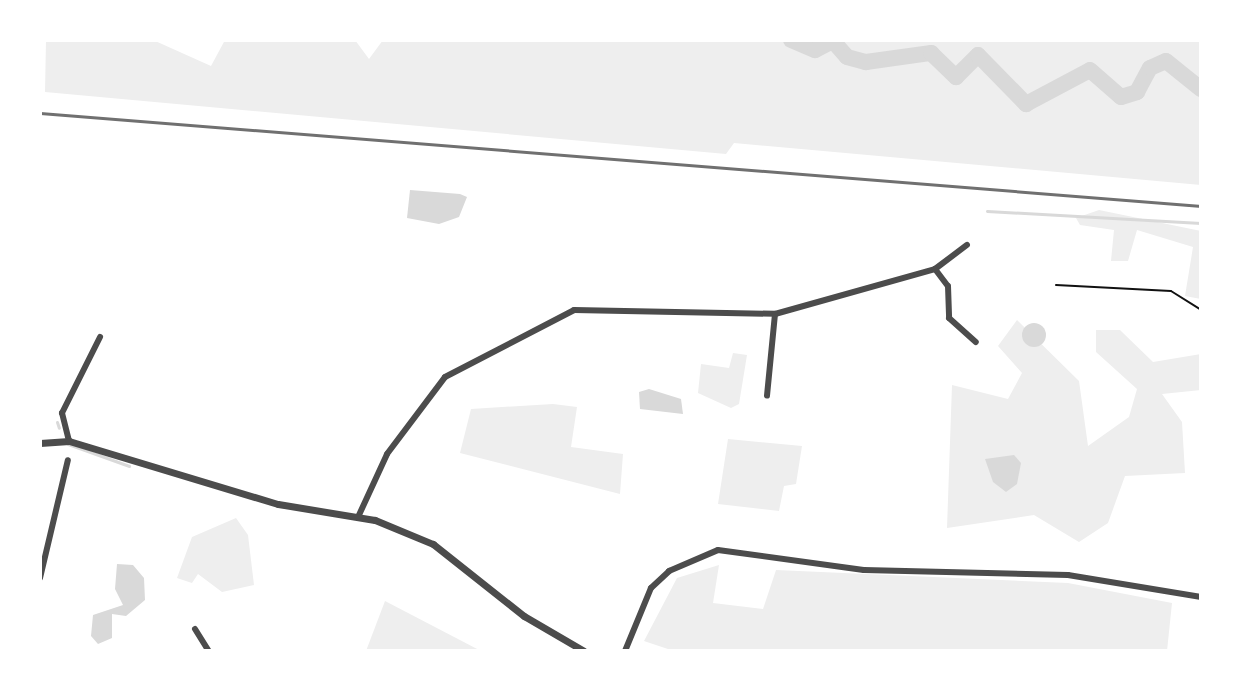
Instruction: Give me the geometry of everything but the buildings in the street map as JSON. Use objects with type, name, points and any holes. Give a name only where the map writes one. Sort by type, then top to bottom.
[{"type":"street","points":[[359,515],[387,454],[445,377],[540,323],[574,310],[636,306],[775,314],[935,269],[967,245]]},
{"type":"street","points":[[935,269],[948,286],[949,318],[976,342]]},
{"type":"street","points":[[767,396],[775,314]]},
{"type":"street","points":[[69,441],[62,413],[100,337]]},
{"type":"street","points":[[40,443],[69,441],[278,504],[359,515],[433,544],[524,616],[584,651]]},
{"type":"street","points":[[40,578],[68,460]]},
{"type":"street","points":[[625,651],[651,588],[669,571],[718,550],[864,570],[1068,575],[1201,597]]},
{"type":"street","points":[[195,629],[209,651]]},
{"type":"path","points":[[1056,285],[1171,291],[1201,310]]},
{"type":"shaded area","points":[[46,40],[153,40],[211,66],[225,40],[355,40],[369,59],[383,40],[1201,40],[1201,185],[734,143],[726,154],[45,92]]},
{"type":"shaded area","points":[[410,190],[467,197],[459,217],[439,224],[407,218]]},
{"type":"shaded area","points":[[1099,210],[1201,231],[1201,299],[1185,296],[1193,247],[1137,230],[1128,261],[1111,261],[1114,230],[1080,225],[1076,218]]},
{"type":"shaded area","points":[[1017,320],[1079,381],[1088,446],[1129,417],[1137,389],[1096,352],[1096,330],[1120,330],[1153,362],[1201,354],[1201,390],[1162,394],[1182,422],[1185,473],[1125,476],[1108,523],[1079,542],[1034,515],[947,528],[952,385],[1008,399],[1022,373],[998,346]]},
{"type":"shaded area","points":[[1034,323],[1043,326],[1046,335],[1043,344],[1034,347],[1025,344],[1022,335],[1025,326]]},
{"type":"shaded area","points":[[733,353],[747,355],[739,404],[731,408],[698,393],[701,364],[729,368]]},
{"type":"shaded area","points":[[649,389],[681,399],[683,414],[640,409],[639,392]]},
{"type":"shaded area","points":[[553,404],[577,407],[571,447],[623,454],[620,494],[460,453],[471,409]]},
{"type":"shaded area","points":[[728,439],[802,446],[796,484],[784,486],[779,511],[718,504]]},
{"type":"shaded area","points":[[1014,455],[1021,463],[1017,484],[1006,492],[993,482],[985,459]]},
{"type":"shaded area","points":[[236,518],[248,535],[254,585],[222,592],[198,574],[192,583],[177,578],[192,537]]},
{"type":"shaded area","points":[[117,564],[133,565],[144,578],[145,600],[126,616],[112,614],[112,638],[98,644],[91,636],[93,615],[123,605],[115,589]]},
{"type":"shaded area","points":[[719,565],[713,603],[763,609],[776,570],[1068,583],[1172,603],[1167,651],[674,651],[644,641],[677,578]]},
{"type":"shaded area","points":[[385,601],[481,651],[366,651]]},
{"type":"waterway","points":[[791,40],[815,50],[833,41],[847,57],[866,62],[931,53],[956,77],[978,55],[1026,104],[1090,70],[1121,97],[1137,92],[1150,68],[1166,61],[1201,89]]},
{"type":"waterway","points":[[987,211],[1201,223]]},
{"type":"waterway","points":[[57,422],[59,428]]},
{"type":"waterway","points":[[68,444],[129,466]]},
{"type":"railway","points":[[40,113],[1201,206]]}]
